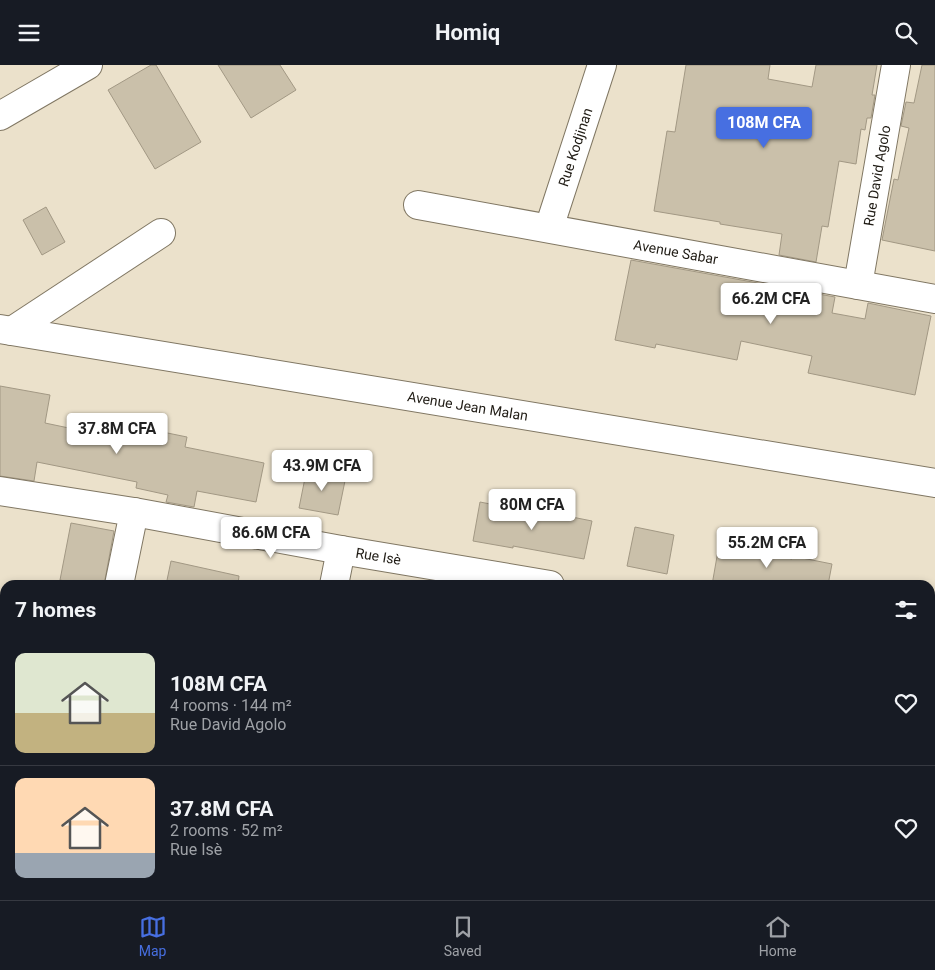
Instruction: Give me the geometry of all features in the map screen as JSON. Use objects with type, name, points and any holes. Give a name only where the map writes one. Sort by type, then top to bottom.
[{"type":"street","points":[[0,116],[88,65]]},
{"type":"street","name":"Rue Kodjinan","points":[[549,229],[602,65]]},
{"type":"street","name":"Rue David Agolo","points":[[858,285],[896,65]]},
{"type":"street","name":"Avenue Sabar","points":[[418,205],[935,299]]},
{"type":"street","points":[[6,330],[161,233]]},
{"type":"street","name":"Avenue Jean Malan","points":[[6,330],[935,483]]},
{"type":"street","name":"Rue Isè","points":[[0,491],[134,512],[517,580]]},
{"type":"street","points":[[120,580],[134,512]]},
{"type":"street","points":[[335,580],[341,550]]},
{"type":"building","points":[[151,65],[156,65],[201,142],[155,169],[108,90]]},
{"type":"building","points":[[218,65],[280,65],[296,90],[251,118]]},
{"type":"building","points":[[686,65],[770,65],[768,79],[812,87],[816,65],[877,65],[872,95],[875,95],[871,118],[867,118],[865,130],[861,129],[856,164],[839,161],[828,227],[822,226],[816,262],[779,255],[782,234],[654,211],[667,131],[675,132]]},
{"type":"building","points":[[922,65],[935,65],[935,251],[882,240],[894,179],[898,180],[909,128],[901,126],[906,102],[914,103]]},
{"type":"building","points":[[46,207],[65,242],[42,255],[23,220]]},
{"type":"building","points":[[631,260],[835,297],[832,313],[865,319],[868,303],[931,316],[915,395],[808,373],[812,356],[741,341],[737,360],[656,344],[655,348],[615,340]]},
{"type":"building","points":[[0,386],[50,395],[45,423],[145,444],[148,429],[187,437],[185,447],[264,463],[256,502],[197,491],[194,507],[166,502],[168,495],[136,488],[137,482],[37,462],[34,481],[0,476]]},
{"type":"building","points":[[307,468],[346,476],[338,515],[299,508]]},
{"type":"building","points":[[480,502],[551,516],[552,513],[592,521],[584,559],[473,541]]},
{"type":"building","points":[[71,523],[114,531],[105,580],[60,580]]},
{"type":"building","points":[[635,527],[674,535],[667,574],[627,566]]},
{"type":"building","points":[[719,545],[792,559],[792,556],[832,564],[829,580],[713,580]]},
{"type":"building","points":[[171,561],[239,576],[239,580],[167,580]]}]
